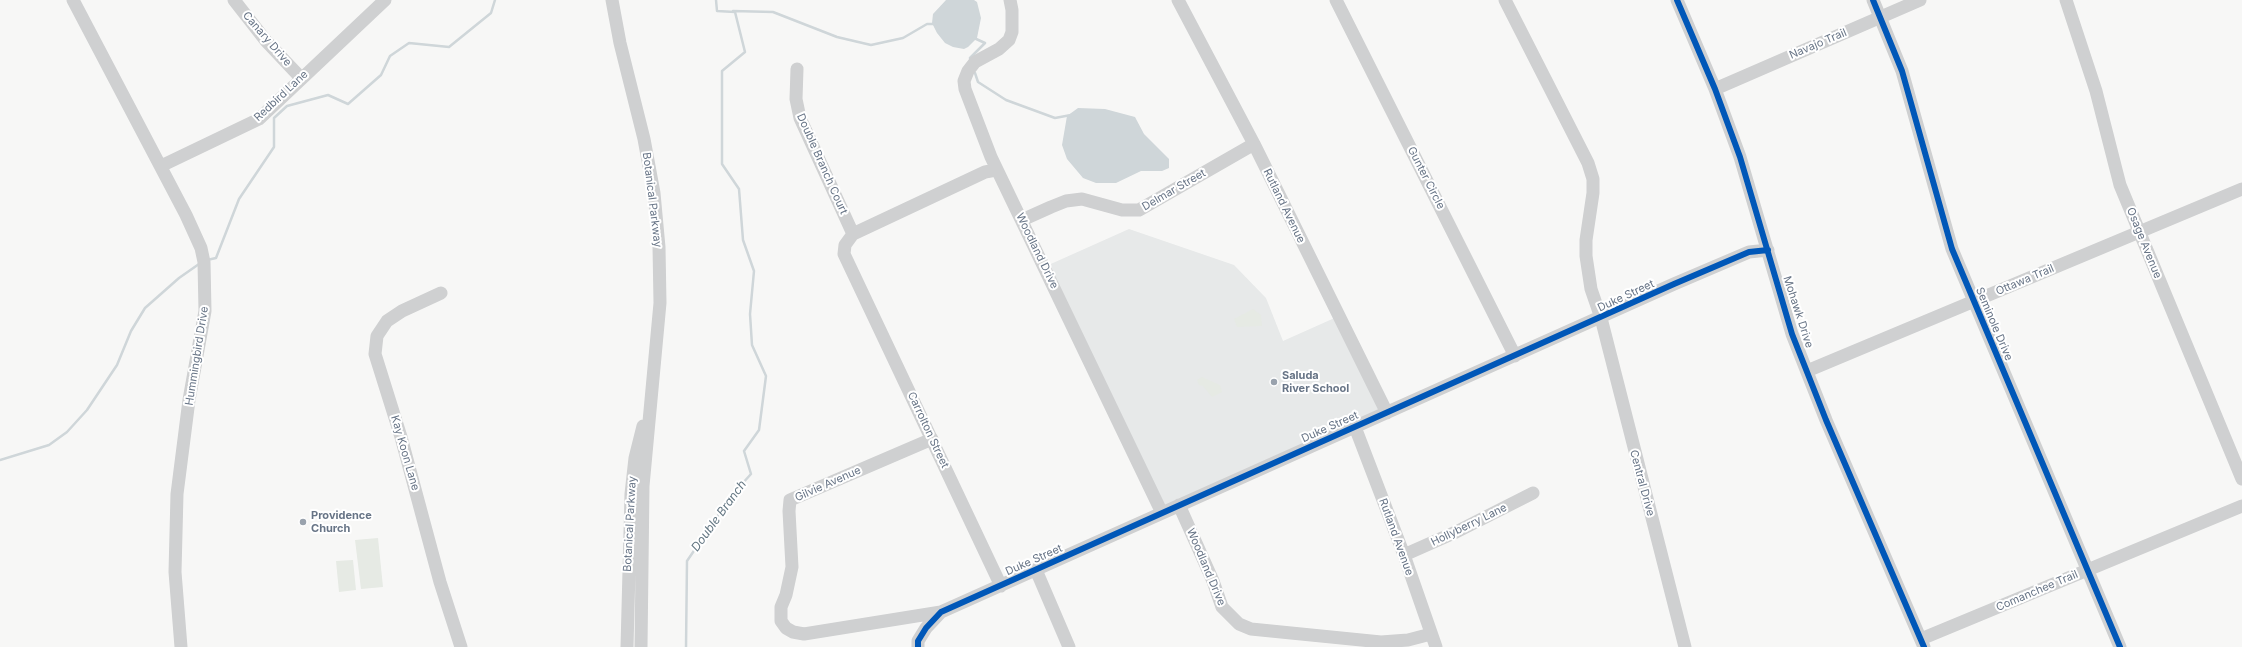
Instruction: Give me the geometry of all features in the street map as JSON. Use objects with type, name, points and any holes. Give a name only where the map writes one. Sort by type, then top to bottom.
[{"type":"street","name":"Hummingbird Drive","points":[[73,0],[161,166],[200,248],[206,286],[205,311],[189,400],[178,494],[175,572],[181,647]]},
{"type":"street","name":"Canary Drive","points":[[234,0],[266,41],[301,78]]},
{"type":"street","name":"Redbird Lane","points":[[161,166],[259,119],[385,0]]},
{"type":"street","name":"Botanical Parkway","points":[[612,0],[620,43],[644,139],[654,194],[658,239],[660,303],[642,498],[640,647]]},
{"type":"street","name":"Woodland Drive","points":[[1010,0],[1012,25],[1009,40],[999,49],[975,62],[968,71],[964,81],[965,89],[996,170],[1022,220],[1162,513]]},
{"type":"street","name":"Rutland Avenue","points":[[1178,0],[1254,144],[1387,413]]},
{"type":"street","name":"Gunter Circle","points":[[1336,0],[1515,356]]},
{"type":"street","points":[[1505,0],[1588,163],[1593,179],[1593,193],[1586,240],[1586,256],[1591,289],[1601,318]]},
{"type":"street","name":"Mohawk Drive","points":[[1677,0],[1716,89],[1740,157],[1792,334],[1826,420],[1923,643]]},
{"type":"street","name":"Seminole Drive","points":[[1873,0],[1902,71],[1952,249],[1973,302],[2120,647]]},
{"type":"street","name":"Navajo Trail","points":[[1716,89],[1920,0]]},
{"type":"street","name":"Osage Avenue","points":[[2066,0],[2096,91],[2120,184],[2242,479]]},
{"type":"street","name":"Double Branch Court","points":[[797,69],[796,99],[800,118],[853,234]]},
{"type":"street","name":"Delmar Street","points":[[1022,220],[1056,205],[1082,199],[1122,210],[1139,210],[1254,144]]},
{"type":"street","points":[[853,234],[985,172],[996,170]]},
{"type":"street","name":"Ottawa Trail","points":[[1807,371],[2242,189]]},
{"type":"street","name":"Carrolton Street","points":[[853,234],[845,245],[844,254],[1001,586]]},
{"type":"street","name":"Duke Street","points":[[918,647],[918,641],[926,628],[941,612],[1749,252],[1768,250]]},
{"type":"street","name":"Kay Koon Lane","points":[[441,293],[402,311],[386,321],[377,336],[375,354],[401,437],[440,582],[461,647]]},
{"type":"street","name":"Central Drive","points":[[1601,318],[1685,647]]},
{"type":"street","name":"Botanical Parkway","points":[[627,647],[631,488],[638,445],[650,403]]},
{"type":"street","name":"Rutland Avenue","points":[[1355,427],[1404,555],[1436,647]]},
{"type":"street","name":"Gilvie Avenue","points":[[932,439],[790,500],[789,511],[792,567],[786,595],[781,607],[781,621],[786,628],[793,632],[804,634],[941,612]]},
{"type":"street","name":"Hollyberry Lane","points":[[1404,555],[1456,532],[1533,493]]},
{"type":"street","name":"Woodland Drive","points":[[1179,505],[1213,581],[1222,607],[1238,624],[1251,629],[1381,642],[1408,640],[1431,634]]},
{"type":"street","name":"Comanchee Trail","points":[[1923,643],[2087,570],[2242,506]]},
{"type":"street","points":[[1036,570],[1069,647]]},
{"type":"shaded area","points":[[946,0],[974,0],[977,2],[981,18],[977,38],[964,49],[953,47],[945,43],[937,33],[932,23],[933,14]]},
{"type":"shaded area","points":[[1078,108],[1105,109],[1135,117],[1144,134],[1169,159],[1169,168],[1162,171],[1141,171],[1116,183],[1096,183],[1083,178],[1067,159],[1062,145],[1067,116]]},
{"type":"shaded area","points":[[1129,229],[1234,265],[1266,298],[1283,341],[1339,316],[1387,413],[1162,513],[1044,267]]},
{"type":"shaded area","points":[[1253,309],[1261,315],[1262,326],[1237,327],[1234,319]]},
{"type":"shaded area","points":[[1202,377],[1220,385],[1222,392],[1212,397],[1203,386],[1199,385],[1197,380]]},
{"type":"shaded area","points":[[378,538],[383,587],[361,589],[355,540]]},
{"type":"shaded area","points":[[353,560],[356,590],[339,592],[336,561]]},
{"type":"waterway","points":[[207,260],[216,258],[239,199],[274,147],[274,118],[287,106],[328,95],[348,104],[381,75],[390,56],[409,43],[449,47],[491,13],[495,0]]},
{"type":"waterway","name":"Double Branch","points":[[716,0],[717,11]]},
{"type":"waterway","name":"Double Branch","points":[[686,647],[687,561],[732,495],[751,474],[744,451],[759,430],[766,376],[752,345],[750,314],[754,271],[743,240],[739,189],[722,164],[722,71],[745,52],[735,12],[717,11]]},
{"type":"waterway","points":[[733,11],[773,12],[837,37],[871,45],[903,38],[927,24],[935,24]]},
{"type":"waterway","points":[[970,58],[985,43],[974,38]]},
{"type":"waterway","points":[[975,73],[978,82],[1006,100],[1055,118],[1071,115]]},
{"type":"waterway","points":[[0,460],[49,445],[67,432],[87,410],[117,365],[131,331],[145,308],[179,278],[199,264]]},
{"type":"cycle path","points":[[1677,0],[1715,89],[1740,157],[1792,334],[1826,420],[1924,647]]},
{"type":"cycle path","points":[[1873,0],[1902,71],[1952,249],[2120,647]]},
{"type":"cycle path","points":[[918,647],[918,641],[926,628],[941,612],[1674,284],[1749,252],[1768,250]]},
{"type":"place","name":"Saluda River School","points":[[1274,382]]},
{"type":"place","name":"Providence Church","points":[[303,522]]}]
